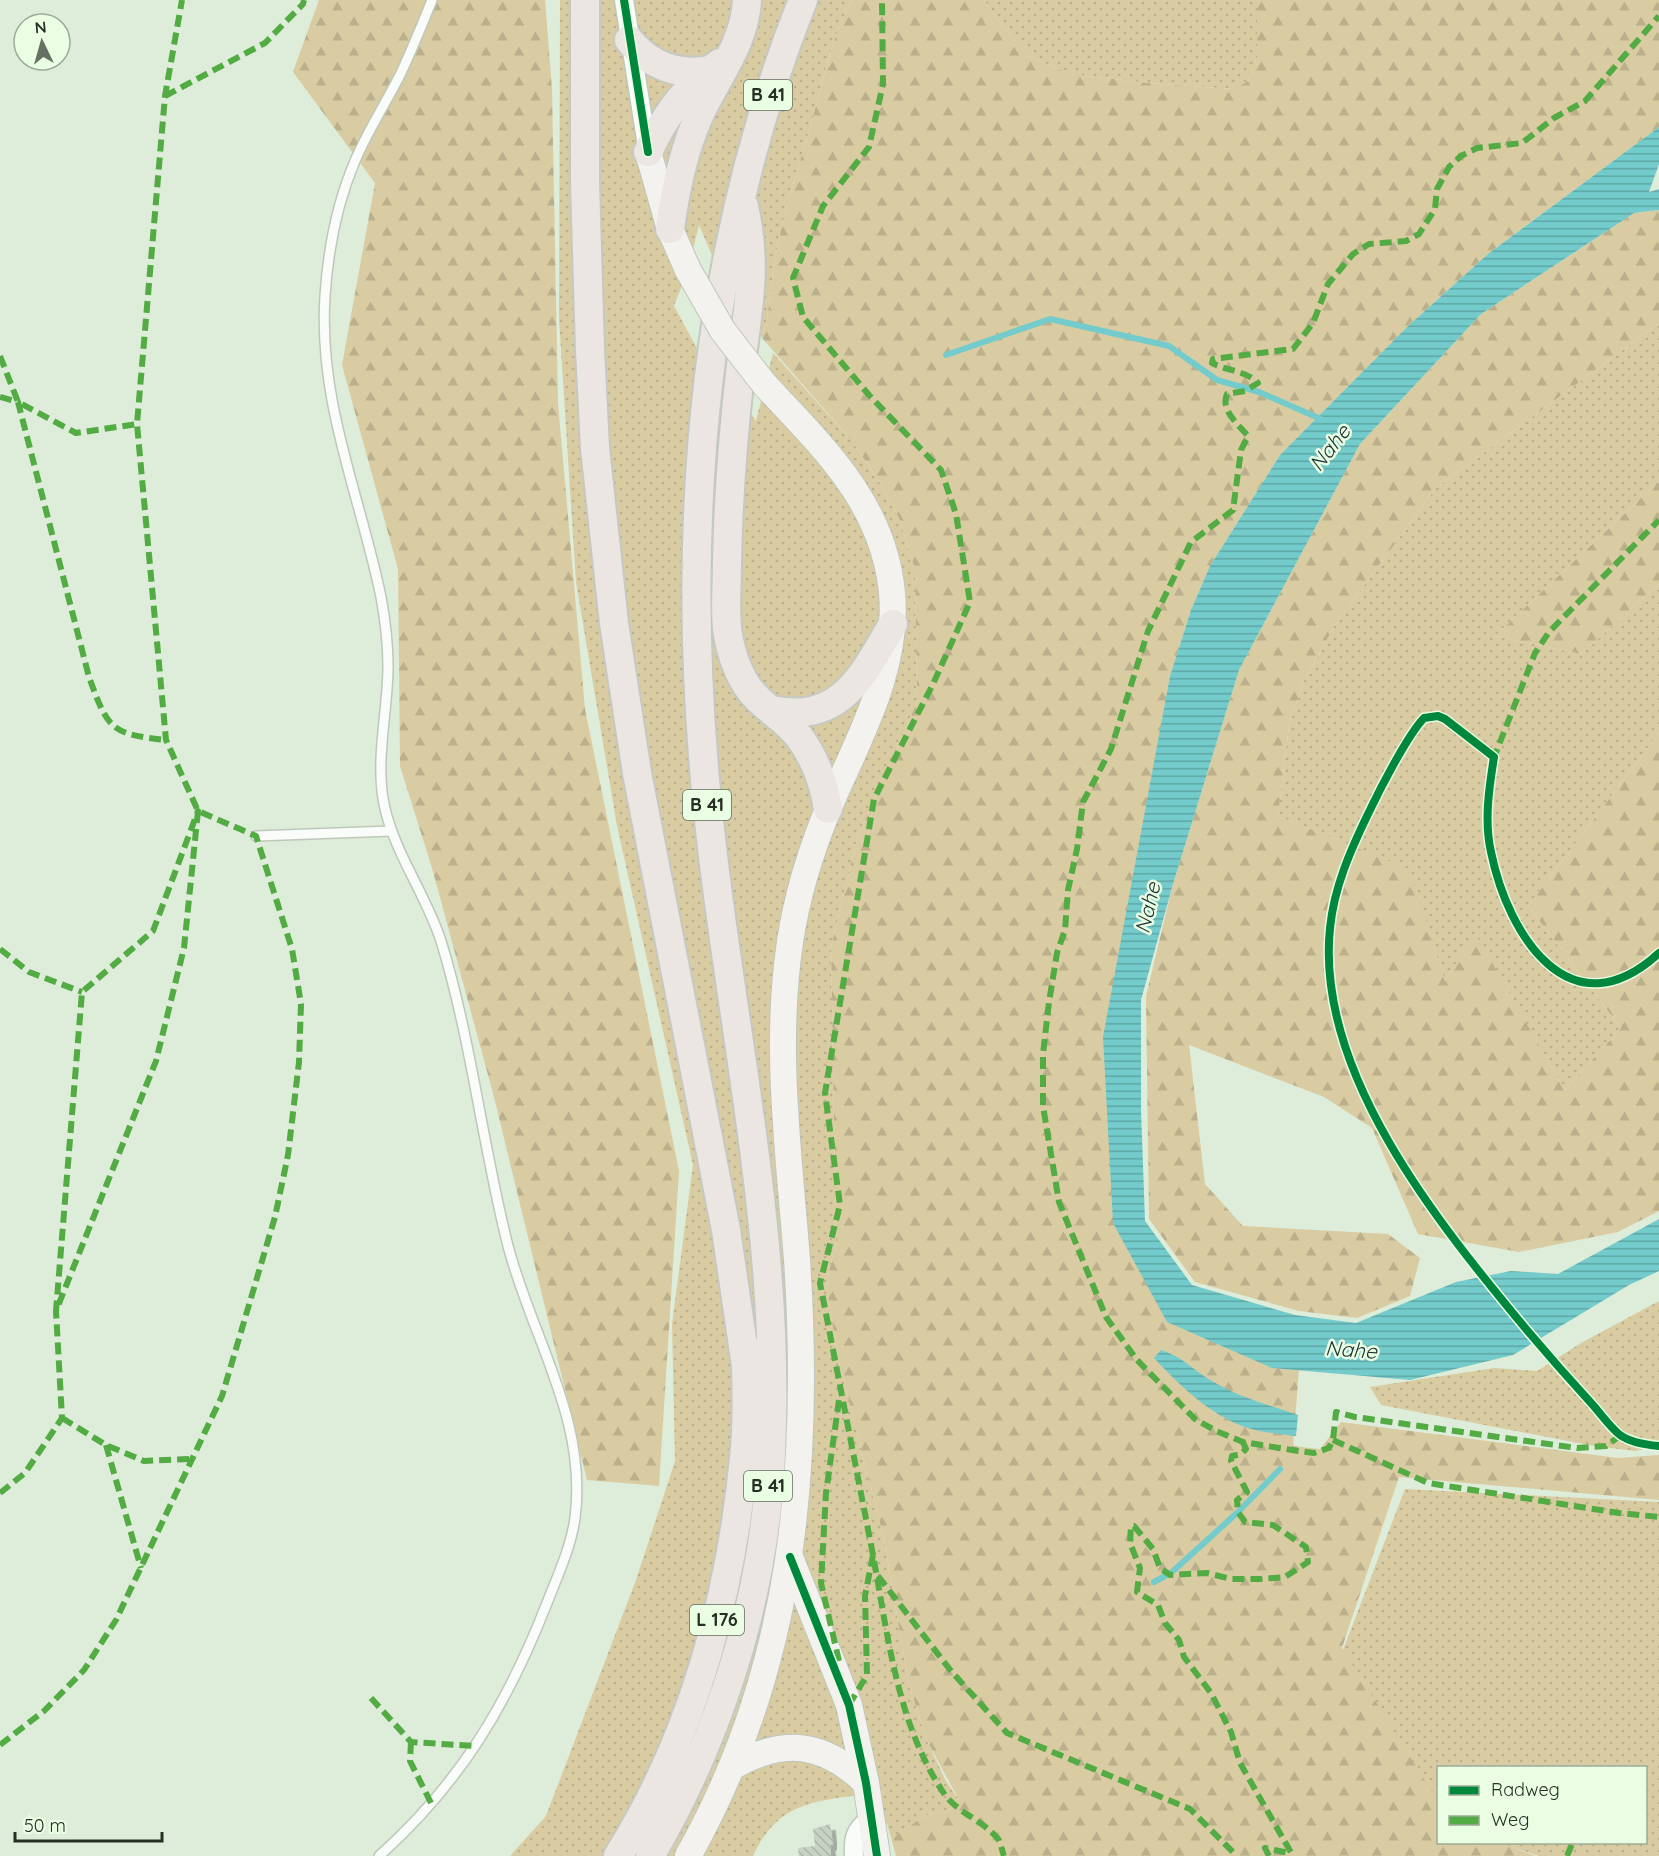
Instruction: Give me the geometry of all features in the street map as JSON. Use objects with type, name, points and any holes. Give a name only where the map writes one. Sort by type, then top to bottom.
[{"type":"main road","points":[[585,0],[585,195],[590,350],[595,448],[614,623],[638,773],[726,1230],[746,1366]]},
{"type":"main road","points":[[670,229],[687,146],[721,62],[744,23],[747,0]]},
{"type":"main road","name":"B 41","points":[[650,1856],[678,1805],[705,1744],[724,1692],[741,1640],[766,1510],[771,1447],[769,1300],[746,1095],[714,873],[698,682],[697,605],[702,457],[712,347],[741,193],[764,110],[803,0]]},
{"type":"main road","points":[[628,40],[645,57],[665,68],[688,72],[721,62]]},
{"type":"main road","points":[[688,1856],[732,1767],[767,1664],[790,1557],[800,1462],[802,1367],[784,1110],[783,1003],[797,904],[806,872],[828,809],[863,732],[878,692],[890,649],[893,624],[890,574],[879,533],[867,507],[837,462],[765,385],[723,332],[688,270],[670,229],[648,152],[677,103],[721,62]]},
{"type":"main road","points":[[741,193],[749,231],[752,288],[742,355],[731,474],[728,628],[736,663],[744,681],[755,696],[786,722],[810,754],[819,771],[828,809]]},
{"type":"main road","points":[[771,710],[801,712],[838,700],[858,683],[893,624]]},
{"type":"main road","name":"L 176","points":[[618,1856],[676,1744],[716,1628],[738,1507],[745,1445],[746,1095]]},
{"type":"main road","points":[[790,1557],[849,1705],[866,1783],[870,1819],[878,1856]]},
{"type":"main road","points":[[732,1767],[753,1754],[777,1748],[802,1748],[827,1754],[848,1766],[866,1783]]},
{"type":"street","points":[[624,0],[628,40],[648,152]]},
{"type":"street","points":[[854,1856],[854,1837],[857,1829],[870,1819]]},
{"type":"lane","points":[[379,1856],[413,1825],[459,1773],[509,1690],[564,1560],[575,1521],[577,1483],[566,1409],[508,1248],[453,981],[439,935],[391,831],[383,801],[381,778],[388,668],[386,633],[381,598],[368,545],[337,437],[324,335],[325,294],[334,230],[353,164],[399,77],[432,0]]},
{"type":"lane","points":[[256,836],[391,831]]},
{"type":"green space","points":[[319,0],[545,0],[552,89],[558,403],[585,709],[679,1171],[659,1486],[587,1480],[494,1097],[432,868],[400,766],[398,569],[342,365],[375,183],[293,72]]},
{"type":"green space","points":[[560,0],[852,0],[834,42],[788,202],[776,253],[762,338],[714,260],[699,225],[688,270],[674,306],[699,352],[756,421],[773,353],[851,440],[877,478],[899,518],[915,569],[917,702],[857,839],[831,947],[836,1242],[826,1284],[838,1358],[883,1535],[909,1685],[927,1741],[946,1781],[959,1800],[953,1809],[926,1815],[891,1838],[878,1792],[821,1801],[789,1812],[764,1837],[753,1856],[510,1856],[546,1816],[636,1580],[675,1461],[672,1324],[693,1165],[617,826],[576,582],[559,319]]},
{"type":"green space","points":[[852,0],[984,0],[1012,38],[1029,56],[1070,74],[1148,83],[1234,89],[1248,81],[1257,57],[1257,0],[1659,0],[1659,127],[1488,254],[1407,327],[1280,455],[1210,566],[1191,610],[1170,676],[1146,811],[1113,1223],[1272,1368],[1299,1370],[1293,1446],[1320,1449],[1341,1422],[1618,1458],[1659,1455],[1659,1500],[1399,1477],[1342,1648],[1437,1799],[1437,1844],[1504,1844],[1536,1856],[896,1856],[891,1838],[926,1815],[953,1809],[959,1800],[927,1741],[909,1685],[883,1535],[838,1358],[826,1284],[836,1242],[831,947],[857,839],[917,702],[915,569],[899,518],[877,478],[851,440],[762,338],[776,253],[788,202],[834,42]]},
{"type":"green space","points":[[984,0],[1257,0],[1257,57],[1248,81],[1234,89],[1148,83],[1070,74],[1029,56],[1012,38]]},
{"type":"green space","points":[[1659,210],[1659,323],[1436,488],[1335,625],[1303,683],[1289,725],[1278,816],[1409,869],[1445,981],[1475,933],[1565,1090],[1621,1028],[1528,906],[1659,733],[1659,1211],[1618,1232],[1519,1252],[1418,1234],[1372,1128],[1324,1097],[1189,1045],[1205,1184],[1243,1226],[1388,1234],[1420,1258],[1410,1296],[1357,1318],[1299,1311],[1195,1282],[1149,1219],[1146,996],[1173,884],[1239,670],[1360,444],[1481,314],[1634,213]]},
{"type":"green space","points":[[1659,323],[1659,481],[1495,636],[1581,654],[1659,584],[1659,733],[1528,906],[1621,1028],[1565,1090],[1475,934],[1445,981],[1408,869],[1278,816],[1289,725],[1303,683],[1335,625],[1436,488]]},
{"type":"green space","points":[[1659,481],[1659,584],[1581,654],[1495,636]]},
{"type":"green space","points":[[1659,1301],[1659,1445],[1635,1451],[1594,1446],[1381,1405],[1370,1387],[1494,1368],[1537,1371],[1581,1343]]},
{"type":"green space","points":[[1405,1489],[1659,1502],[1659,1856],[1539,1856],[1503,1844],[1647,1844],[1647,1766],[1437,1766],[1437,1808],[1336,1668]]},
{"type":"water","name":"Nahe","points":[[1659,127],[1659,164],[1649,192],[1659,189],[1659,210],[1634,213],[1481,314],[1360,444],[1239,670],[1173,884],[1141,1000],[1141,1109],[1145,1221],[1192,1285],[1295,1315],[1356,1323],[1456,1282],[1511,1271],[1558,1274],[1659,1219],[1659,1271],[1629,1285],[1513,1355],[1410,1380],[1272,1368],[1167,1322],[1113,1223],[1103,1037],[1170,676],[1191,610],[1210,566],[1280,455],[1407,327],[1488,254]]},
{"type":"water","points":[[1161,1350],[1182,1360],[1205,1377],[1232,1392],[1298,1415],[1296,1436],[1255,1430],[1226,1419],[1187,1391],[1154,1358]]},
{"type":"pier","points":[[1486,1273],[1543,1341],[1534,1346],[1475,1275]]},
{"type":"building","points":[[830,1824],[833,1845],[830,1845],[831,1856],[799,1856],[798,1848],[815,1846],[813,1829]]},
{"type":"waterway","name":"Nahe","points":[[946,355],[1050,319],[1169,346],[1217,380],[1259,392],[1323,420]]},
{"type":"waterway","points":[[1172,1572],[1238,1512],[1280,1469]]},
{"type":"waterway","points":[[1154,1582],[1165,1576]]},
{"type":"marked path","points":[[0,1745],[44,1711],[84,1670],[116,1620],[222,1396],[275,1217],[288,1155],[299,1062],[301,1004],[292,949],[256,836],[198,811],[166,740],[137,424],[165,96],[182,0]]},
{"type":"marked path","points":[[165,96],[265,43],[303,4],[304,0]]},
{"type":"marked path","points":[[873,1555],[820,1283],[840,1205],[825,1093],[874,799],[933,684],[970,602],[956,514],[941,470],[869,395],[803,317],[793,278],[823,206],[869,147],[883,84],[882,0]]},
{"type":"marked path","points":[[1621,1435],[1606,1446],[1577,1448],[1355,1417],[1336,1412],[1333,1440],[1329,1448],[1314,1453],[1243,1442],[1195,1419],[1137,1360],[1106,1317],[1059,1202],[1043,1106],[1043,1054],[1057,953],[1065,930],[1068,890],[1077,849],[1083,802],[1111,749],[1148,631],[1191,542],[1233,510],[1241,450],[1248,436],[1231,416],[1225,400],[1227,394],[1245,391],[1258,383],[1248,376],[1212,363],[1213,359],[1293,349],[1313,323],[1328,284],[1353,254],[1369,244],[1406,241],[1419,234],[1435,209],[1437,189],[1449,167],[1461,156],[1477,148],[1522,143],[1554,118],[1585,101],[1659,16]]},
{"type":"marked path","points":[[0,356],[18,402],[76,433],[137,424]]},
{"type":"marked path","points":[[0,397],[18,402],[89,677],[101,708],[114,726],[122,731],[147,738],[166,740]]},
{"type":"marked path","points":[[1493,760],[1535,653],[1549,632],[1659,520]]},
{"type":"marked path","points":[[198,811],[184,948],[156,1061],[56,1311],[82,992],[153,931],[198,811]]},
{"type":"marked path","points":[[0,949],[29,972],[82,992]]},
{"type":"marked path","points":[[0,1493],[25,1473],[62,1418],[56,1311]]},
{"type":"marked path","points":[[839,1400],[826,1493],[821,1583],[839,1661]]},
{"type":"marked path","points":[[62,1418],[106,1445],[144,1461],[192,1459]]},
{"type":"marked path","points":[[1333,1440],[1428,1483],[1619,1513],[1659,1517]]},
{"type":"marked path","points":[[1243,1442],[1246,1449],[1241,1454],[1232,1456],[1231,1461],[1247,1492],[1237,1500],[1238,1512],[1245,1522],[1273,1525],[1306,1547],[1308,1562],[1285,1577],[1231,1579],[1207,1573],[1170,1575],[1160,1568],[1153,1549],[1134,1526],[1131,1526],[1130,1543],[1140,1568],[1137,1592],[1158,1605],[1165,1623],[1179,1640],[1184,1657],[1211,1693],[1231,1732],[1240,1763],[1293,1856]]},
{"type":"marked path","points":[[106,1445],[141,1568]]},
{"type":"marked path","points":[[849,1705],[867,1675],[865,1596],[873,1555],[897,1679],[916,1739],[945,1795],[992,1833],[999,1841],[1004,1856]]},
{"type":"marked path","points":[[878,1576],[951,1671],[1007,1733],[1190,1809],[1237,1856]]},
{"type":"marked path","points":[[371,1698],[411,1742],[475,1746]]},
{"type":"marked path","points":[[411,1742],[410,1761],[432,1805]]},
{"type":"marked path","points":[[1567,1856],[1572,1844]]},
{"type":"marked path","points":[[1269,1856],[1265,1848],[1289,1853]]},
{"type":"cycle path","points":[[624,0],[648,152]]},
{"type":"cycle path","points":[[1659,953],[1627,975],[1598,983],[1572,979],[1548,964],[1528,942],[1512,915],[1499,884],[1489,840],[1488,816],[1494,757],[1445,719],[1438,716],[1424,718],[1402,750],[1362,826],[1335,898],[1330,928],[1331,983],[1342,1037],[1362,1091],[1390,1144],[1422,1194],[1492,1288],[1620,1435],[1629,1440],[1659,1446]]},
{"type":"cycle path","points":[[790,1557],[849,1705],[866,1783],[877,1856]]}]
